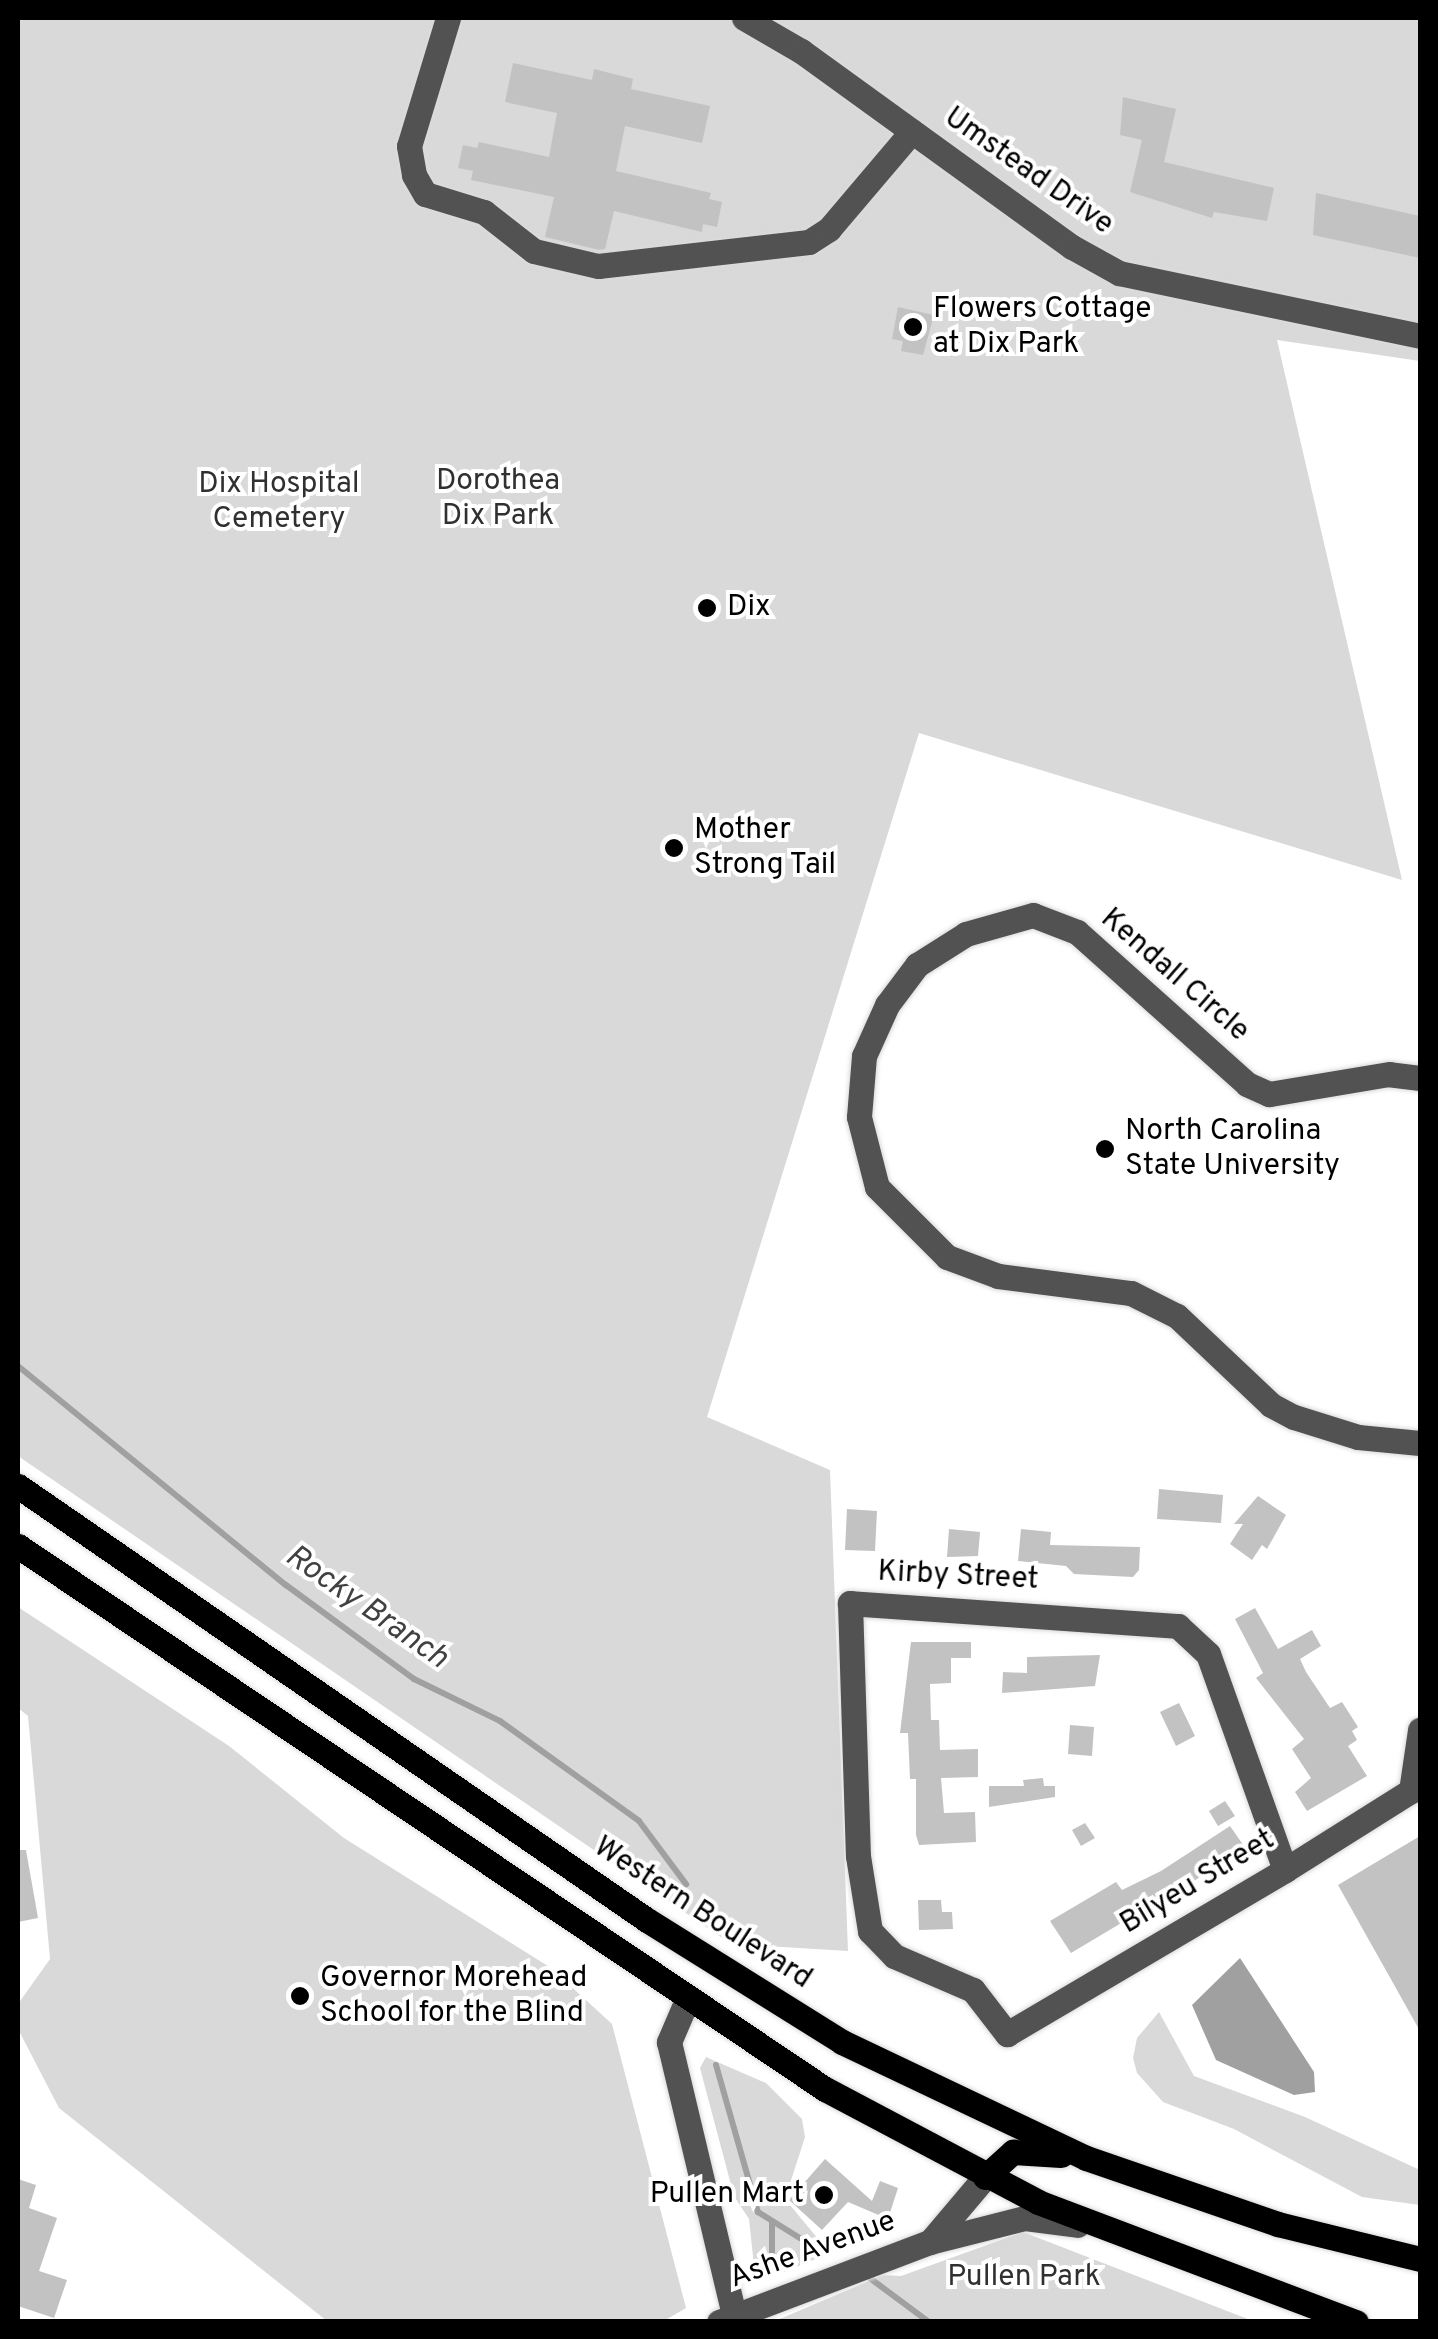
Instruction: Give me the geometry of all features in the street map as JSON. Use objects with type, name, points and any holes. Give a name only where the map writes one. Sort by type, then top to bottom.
[{"type":"main road","name":"Western Boulevard","points":[[18,1486],[711,1962],[883,2064],[1086,2158],[1243,2213],[1420,2259]]},
{"type":"main road","points":[[18,1546],[686,2000],[825,2089],[985,2177],[1108,2232],[1356,2322]]},
{"type":"main road","points":[[686,2000],[711,1962]]},
{"type":"main road","points":[[985,2177],[1013,2152],[1086,2158]]},
{"type":"street","points":[[448,18],[409,146],[414,175],[425,194],[484,212],[534,251],[598,266],[809,242],[829,229],[912,130]]},
{"type":"street","name":"Umstead Drive","points":[[744,18],[912,130],[1072,247],[1119,273],[1420,336]]},
{"type":"street","name":"Kendall Circle","points":[[1420,1078],[1389,1074],[1269,1094],[1247,1084],[1077,932],[1033,914],[966,934],[918,965],[886,1005],[864,1056],[859,1117],[877,1187],[947,1256],[998,1276],[1131,1293],[1177,1316],[1270,1405],[1294,1418],[1358,1437],[1420,1444]]},
{"type":"street","name":"Kirby Street","points":[[1007,2034],[973,1990],[894,1956],[870,1931],[858,1856],[850,1603],[1178,1626],[1208,1654],[1285,1870]]},
{"type":"street","points":[[1416,1788],[1420,1730]]},
{"type":"street","name":"Bilyeu Street","points":[[1007,2034],[1416,1788]]},
{"type":"street","points":[[686,2000],[669,2042],[727,2318]]},
{"type":"street","name":"Ashe Avenue","points":[[930,2242],[985,2177]]},
{"type":"street","name":"Ashe Avenue","points":[[727,2318],[930,2242],[1039,2217],[1108,2232]]},
{"type":"green space","name":"Dorothea Dix Park","points":[[18,18],[1420,18],[1420,361],[1277,340],[1402,880],[919,733],[707,1417],[830,1470],[848,1951],[731,1944],[18,1456]]},
{"type":"green space","name":"Governor Morehead School for the Blind","points":[[18,1607],[229,1746],[344,1838],[551,1968],[612,2024],[686,2308],[662,2322],[327,2321],[59,2108],[18,2029],[18,2004],[50,1959],[28,1716],[18,1708]]},
{"type":"green space","points":[[1159,2012],[1194,2076],[1305,2117],[1420,2170],[1420,2205],[1362,2197],[1234,2129],[1163,2102],[1137,2073],[1133,2058],[1137,2038]]},
{"type":"green space","points":[[706,2057],[766,2083],[802,2119],[805,2137],[785,2199],[824,2246],[823,2256],[776,2275],[754,2266],[749,2219],[734,2196],[700,2068]]},
{"type":"green space","name":"Pullen Park","points":[[1023,2232],[1253,2321],[775,2321],[883,2275],[901,2276]]},
{"type":"shaded area","points":[[1240,1958],[1314,2072],[1315,2092],[1294,2095],[1216,2060],[1192,2005]]},
{"type":"building","points":[[513,63],[592,80],[594,69],[633,79],[631,89],[710,106],[702,143],[625,126],[616,171],[711,193],[709,199],[722,202],[717,227],[703,224],[702,232],[614,211],[605,249],[599,250],[545,237],[554,197],[471,180],[473,171],[458,168],[463,145],[477,148],[479,142],[549,157],[557,113],[505,102]]},
{"type":"building","points":[[1123,97],[1176,109],[1164,162],[1274,188],[1267,221],[1214,212],[1212,218],[1130,192],[1142,140],[1120,135]]},
{"type":"building","points":[[1316,193],[1420,216],[1420,258],[1313,235]]},
{"type":"building","name":"Flowers Cottage at Dix Park","points":[[898,307],[934,315],[923,355],[901,351],[903,341],[892,339]]},
{"type":"building","points":[[1159,1489],[1223,1495],[1221,1523],[1157,1519]]},
{"type":"building","points":[[1258,1496],[1286,1515],[1267,1549],[1262,1545],[1252,1560],[1230,1544],[1243,1524],[1234,1524]]},
{"type":"building","points":[[847,1509],[877,1511],[875,1551],[845,1550]]},
{"type":"building","points":[[949,1529],[980,1532],[978,1556],[947,1557]]},
{"type":"building","points":[[1021,1529],[1051,1532],[1050,1545],[1140,1547],[1139,1570],[1133,1577],[1074,1574],[1066,1566],[1018,1561]]},
{"type":"building","points":[[1255,1608],[1278,1649],[1312,1630],[1321,1646],[1300,1659],[1306,1672],[1330,1708],[1342,1702],[1358,1727],[1352,1731],[1357,1740],[1348,1746],[1367,1776],[1307,1811],[1295,1792],[1311,1778],[1292,1749],[1304,1739],[1256,1678],[1263,1673],[1235,1619]]},
{"type":"building","points":[[911,1642],[971,1642],[971,1658],[951,1658],[951,1683],[930,1684],[931,1720],[939,1720],[940,1750],[978,1749],[978,1777],[941,1778],[944,1813],[975,1812],[976,1842],[919,1845],[916,1779],[910,1779],[908,1733],[900,1733]]},
{"type":"building","points":[[1100,1655],[1095,1686],[1002,1693],[1003,1672],[1027,1673],[1027,1657]]},
{"type":"building","points":[[1179,1703],[1195,1736],[1176,1746],[1160,1712]]},
{"type":"building","points":[[1070,1725],[1094,1727],[1092,1756],[1068,1754]]},
{"type":"building","points":[[1043,1778],[1044,1786],[1055,1786],[1055,1797],[989,1807],[989,1786],[1024,1786],[1023,1780]]},
{"type":"building","points":[[1225,1801],[1235,1816],[1218,1826],[1209,1811]]},
{"type":"building","points":[[1085,1823],[1095,1838],[1081,1846],[1072,1830]]},
{"type":"building","points":[[1230,1826],[1244,1846],[1127,1928],[1123,1922],[1071,1953],[1050,1921],[1116,1882],[1122,1890],[1161,1871]]},
{"type":"building","points":[[1420,1836],[1420,2031],[1338,1885]]},
{"type":"building","points":[[18,1850],[26,1850],[38,1918],[18,1922]]},
{"type":"building","points":[[918,1900],[941,1900],[942,1912],[952,1912],[953,1929],[919,1930]]},
{"type":"building","name":"Pullen Mart","points":[[825,2159],[872,2201],[880,2181],[898,2188],[888,2219],[848,2202],[822,2230],[789,2200]]},
{"type":"building","points":[[18,2179],[36,2185],[29,2208],[57,2218],[39,2271],[67,2280],[54,2318],[18,2306]]},
{"type":"waterway","name":"Rocky Branch","points":[[18,1366],[286,1585],[414,1679],[500,1721],[639,1821],[686,1884]]},
{"type":"waterway","name":"Rocky Branch","points":[[716,2065],[758,2212],[811,2245]]},
{"type":"waterway","points":[[772,2223],[772,2262]]},
{"type":"waterway","name":"Rocky Branch","points":[[871,2279],[929,2322]]},
{"type":"place","name":"Flowers Cottage at Dix Park","points":[[913,327]]},
{"type":"place","name":"Dix","points":[[707,608]]},
{"type":"place","name":"Mother Strong Tail","points":[[674,848]]},
{"type":"place","name":"North Carolina State University","points":[[1105,1149]]},
{"type":"place","name":"Governor Morehead School for the Blind","points":[[300,1996]]},
{"type":"place","name":"Pullen Mart","points":[[824,2195]]},
{"type":"park label","name":"Dix Hospital Cemetery","points":[[279,502]]}]
